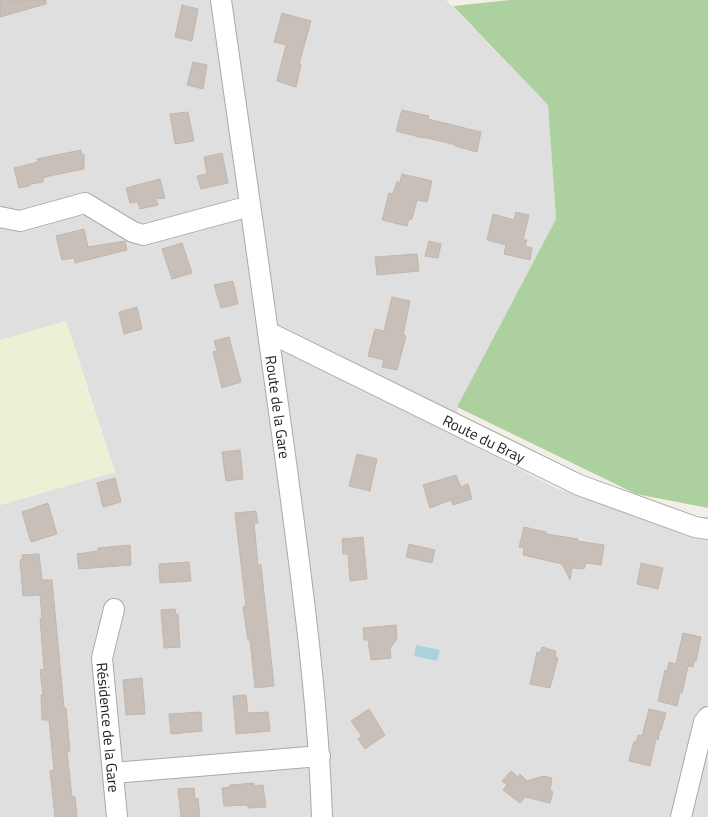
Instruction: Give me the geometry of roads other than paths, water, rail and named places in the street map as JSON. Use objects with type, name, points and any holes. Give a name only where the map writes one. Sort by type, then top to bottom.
[{"type":"street","name":"Route de la Gare","points":[[220,0],[268,332],[306,618],[320,756],[322,817]]},
{"type":"street","points":[[0,217],[20,221],[84,203],[133,232],[143,235],[250,206]]},
{"type":"street","name":"Route du Bray","points":[[268,332],[579,485],[695,527],[708,529]]},
{"type":"street","name":"Résidence de la Gare","points":[[114,609],[102,658],[118,817]]},
{"type":"street","points":[[681,817],[704,722],[708,717]]},
{"type":"street","points":[[113,773],[320,756]]},
{"type":"water","points":[[416,645],[440,650],[437,661],[414,656]]}]
